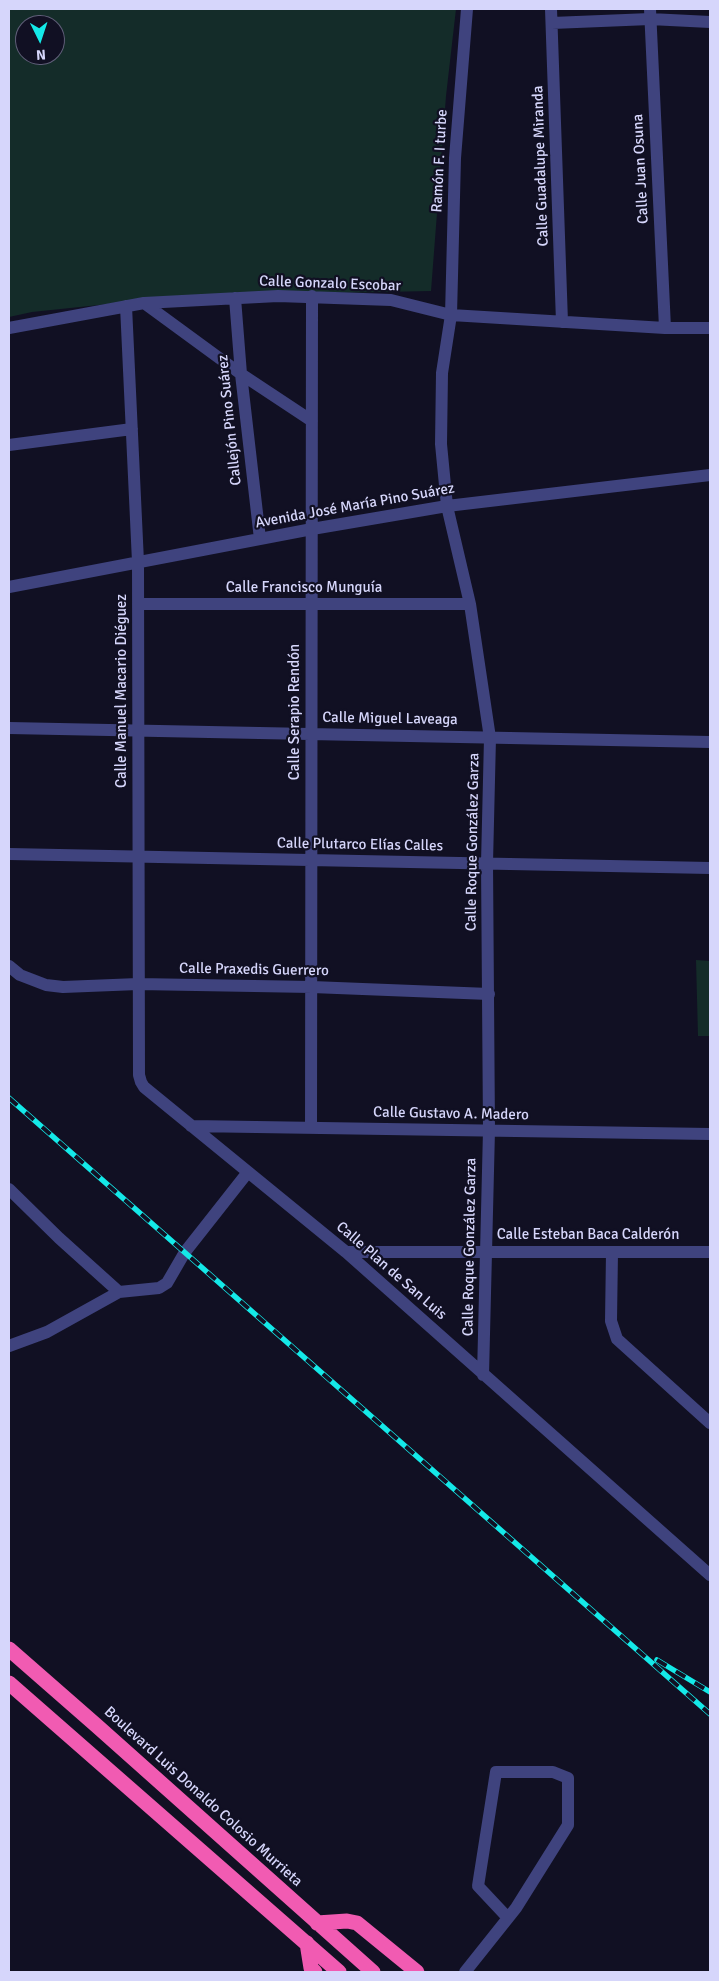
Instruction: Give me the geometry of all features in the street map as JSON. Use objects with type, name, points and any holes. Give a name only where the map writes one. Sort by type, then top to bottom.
[{"type":"highway","name":"Boulevard Luis Donaldo Colosio Murrieta","points":[[9,1649],[373,1972]]},
{"type":"highway","points":[[9,1683],[339,1972]]},
{"type":"highway","points":[[317,1923],[347,1921],[357,1923],[417,1972]]},
{"type":"highway","points":[[306,1943],[311,1968],[315,1972]]},
{"type":"street","name":"Ramón F. I turbe","points":[[450,315],[456,158],[467,9]]},
{"type":"street","name":"Calle Guadalupe Miranda","points":[[552,9],[562,322]]},
{"type":"street","points":[[552,24],[650,14],[710,22]]},
{"type":"street","name":"Calle Juan Osuna","points":[[650,14],[665,328]]},
{"type":"street","name":"Calle Gonzalo Escobar","points":[[9,328],[144,303],[312,296],[391,300],[450,315],[665,328],[710,328]]},
{"type":"street","name":"Calle Serapio Rendón","points":[[312,296],[312,1128]]},
{"type":"street","name":"Callejón Pino Suárez","points":[[235,298],[241,374],[260,539]]},
{"type":"street","points":[[144,303],[241,374],[312,422]]},
{"type":"street","name":"Calle Manuel Macario Diéguez","points":[[126,306],[138,562],[138,1076]]},
{"type":"street","name":"Calle Roque González Garza","points":[[450,315],[442,373],[441,435],[448,506],[470,604],[490,738],[487,863],[489,1130],[483,1375]]},
{"type":"street","points":[[9,445],[132,429]]},
{"type":"street","name":"Avenida José María Pino Suárez","points":[[9,587],[312,529],[448,506],[710,475]]},
{"type":"street","name":"Calle Francisco Munguía","points":[[138,604],[470,604]]},
{"type":"street","name":"Calle Miguel Laveaga","points":[[9,728],[710,742]]},
{"type":"street","name":"Calle Plutarco Elías Calles","points":[[9,854],[710,868]]},
{"type":"street","name":"Calle Praxedis Guerrero","points":[[9,966],[20,975],[46,985],[63,987],[138,984],[312,987],[489,994]]},
{"type":"street","name":"Calle Plan de San Luis","points":[[138,1076],[144,1087],[346,1252],[710,1575]]},
{"type":"street","name":"Calle Gustavo A. Madero","points":[[191,1126],[710,1134]]},
{"type":"street","points":[[9,1346],[47,1332],[119,1292],[159,1288],[167,1283],[185,1252],[248,1172]]},
{"type":"street","points":[[9,1189],[59,1238],[119,1292]]},
{"type":"street","name":"Calle Esteban Baca Calderón","points":[[346,1252],[710,1252]]},
{"type":"street","points":[[612,1252],[611,1321],[617,1339],[710,1422]]},
{"type":"street","points":[[465,1972],[508,1918],[568,1825],[568,1778],[553,1772],[496,1772],[478,1886],[508,1918]]},
{"type":"green space","points":[[9,9],[456,9],[446,96],[431,291],[185,296],[32,312],[9,317]]},
{"type":"green space","points":[[696,960],[710,961],[710,1036],[698,1036]]},
{"type":"railway","points":[[9,1098],[710,1714]]},
{"type":"railway","points":[[657,1660],[710,1692]]}]
